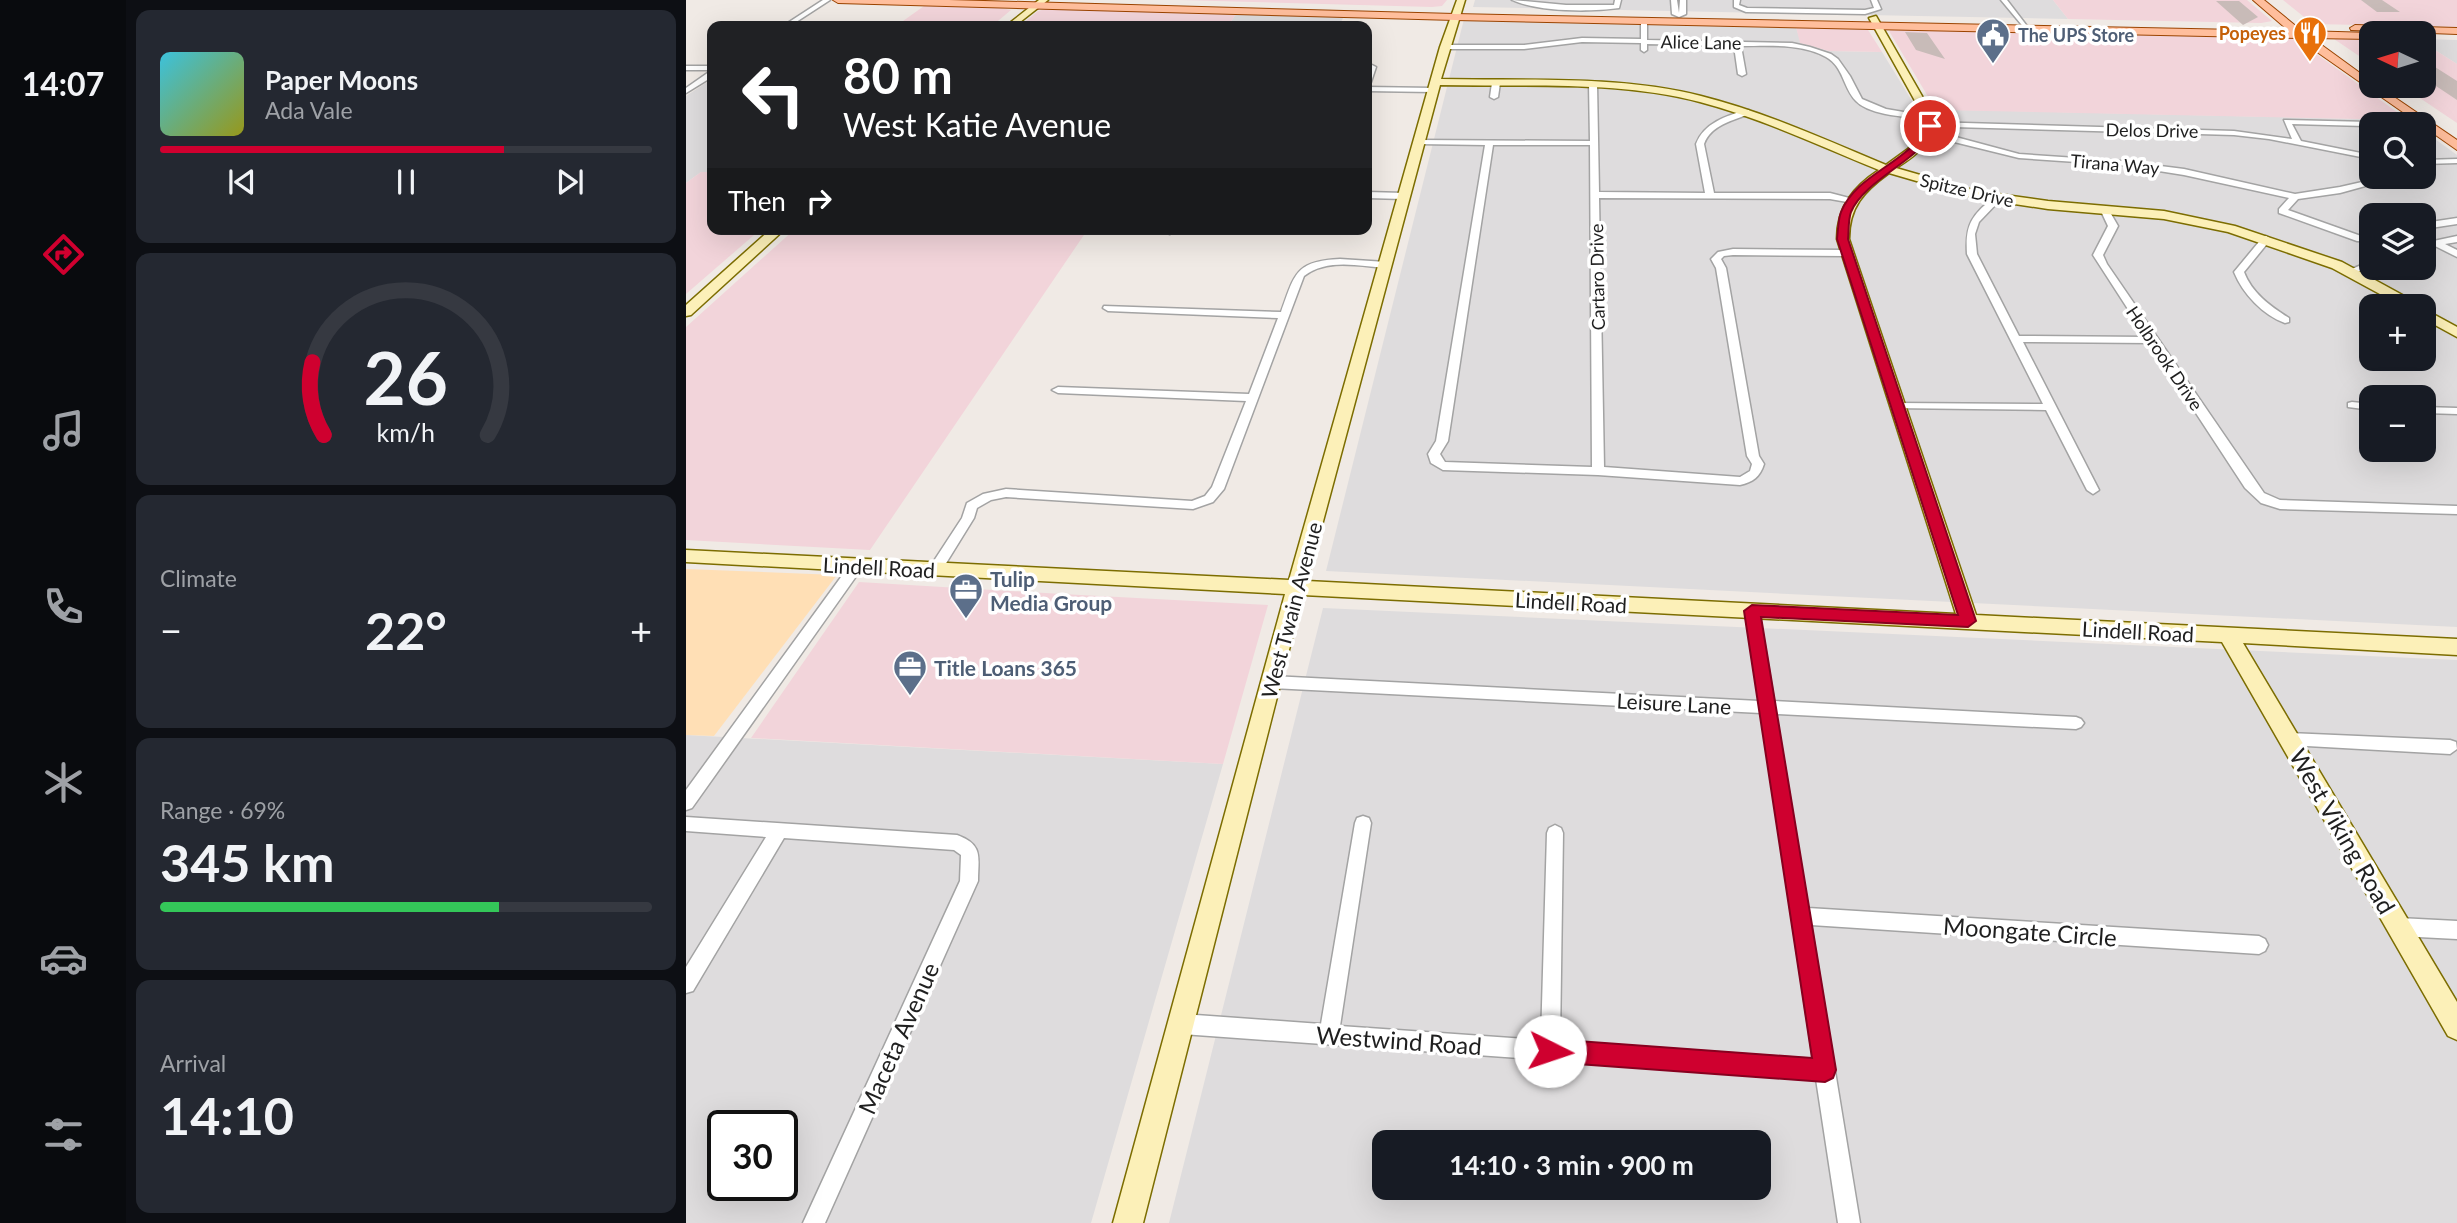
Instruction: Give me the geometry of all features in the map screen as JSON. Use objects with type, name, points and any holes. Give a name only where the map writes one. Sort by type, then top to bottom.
[{"type":"main road","points":[[838,0],[1034,3],[1295,13],[1458,9],[1644,21],[1875,22]]},
{"type":"main road","points":[[1064,0],[1875,22],[2152,24],[2359,35]]},
{"type":"main road","points":[[2258,0],[2359,65]]},
{"type":"main road","points":[[2273,0],[2303,31],[2359,76]]},
{"type":"main road","points":[[1157,9],[1222,7],[1227,4]]},
{"type":"main road","points":[[1239,11],[1272,9],[1278,6]]},
{"type":"main road","points":[[1295,13],[1305,10],[1364,8]]},
{"type":"main road","points":[[1615,20],[1679,15]]},
{"type":"main road","points":[[2099,30],[2115,27],[2153,27],[2152,24]]},
{"type":"main road","points":[[2024,25],[2099,30],[2457,31]]},
{"type":"main road","points":[[2436,37],[2457,37]]},
{"type":"main road","points":[[2389,98],[2409,112]]},
{"type":"main road","points":[[2396,98],[2426,112]]},
{"type":"main road","points":[[2407,98],[2428,112]]},
{"type":"main road","points":[[2436,118],[2457,135]]},
{"type":"main road","points":[[2436,123],[2457,135]]},
{"type":"main road","points":[[2436,131],[2457,146]]},
{"type":"street","points":[[794,21],[827,0]]},
{"type":"street","points":[[1515,0],[1542,5],[1599,8],[1617,7],[1618,0]]},
{"type":"street","points":[[1674,0],[1674,13],[1679,15],[1684,13],[1683,0]]},
{"type":"street","points":[[1737,0],[1736,6],[1746,10],[1865,12],[1878,9],[1874,0]]},
{"type":"street","points":[[2004,0],[2024,25]]},
{"type":"street","points":[[1011,21],[1034,3]]},
{"type":"street","points":[[1015,21],[1034,3]]},
{"type":"street","name":"West Twain Avenue","points":[[1128,1223],[1296,588],[1444,47],[1458,9]]},
{"type":"street","points":[[1644,21],[1644,50]]},
{"type":"street","points":[[1875,22],[1930,122],[1929,132],[1862,188],[1846,213],[1843,239],[1968,621]]},
{"type":"street","name":"Alice Lane","points":[[1444,47],[1524,47],[1582,40],[1792,45],[1823,52],[1839,62],[1859,100],[1865,104],[1930,122]]},
{"type":"street","points":[[1737,43],[1742,75]]},
{"type":"street","points":[[686,68],[707,70]]},
{"type":"street","points":[[686,91],[707,75]]},
{"type":"street","points":[[1494,97],[1496,83]]},
{"type":"street","name":"Spitze Drive","points":[[1434,86],[1496,83],[1593,84],[1671,92],[1746,112],[1887,169],[1951,188],[1998,198],[2195,221],[2266,239],[2353,271],[2392,294]]},
{"type":"street","name":"Cartaro Drive","points":[[1593,84],[1598,471]]},
{"type":"street","points":[[1372,89],[1434,86]]},
{"type":"street","points":[[1710,195],[1700,144],[1702,136],[1712,128],[1746,112]]},
{"type":"street","name":"Delos Drive","points":[[1930,122],[1949,127],[2215,132],[2298,142],[2359,155]]},
{"type":"street","points":[[2298,142],[2287,122],[2359,124]]},
{"type":"street","name":"Tirana Way","points":[[1949,127],[1946,134],[1949,138],[2001,153],[2169,169],[2295,197]]},
{"type":"street","points":[[1418,142],[1594,143]]},
{"type":"street","points":[[1489,142],[1442,441],[1434,454],[1437,463],[1451,467],[1598,471],[1740,481],[1752,476],[1758,464],[1753,456],[1721,268],[1716,259],[1721,254],[1733,252],[1846,253]]},
{"type":"street","points":[[2436,162],[2457,162]]},
{"type":"street","points":[[2359,185],[2295,197],[2282,211],[2359,239]]},
{"type":"street","points":[[1372,195],[1404,196]]},
{"type":"street","points":[[1596,195],[1830,196],[1853,200]]},
{"type":"street","points":[[1998,198],[1974,219],[1969,231],[1972,254],[2093,490]]},
{"type":"street","name":"Holbrook Drive","points":[[2105,209],[2113,226],[2098,255],[2246,477],[2252,491],[2265,500],[2282,506],[2296,503],[2457,510]]},
{"type":"street","points":[[2436,224],[2457,221]]},
{"type":"street","points":[[686,312],[772,235]]},
{"type":"street","points":[[2266,239],[2239,272],[2262,305],[2285,320]]},
{"type":"street","points":[[2436,243],[2457,239]]},
{"type":"street","points":[[2436,243],[2457,254]]},
{"type":"street","points":[[935,570],[968,518],[971,506],[987,497],[1006,493],[1193,505],[1209,499],[1218,489],[1300,275],[1312,266],[1332,263],[1386,265]]},
{"type":"street","points":[[2353,271],[2359,269]]},
{"type":"street","points":[[1108,308],[1285,314]]},
{"type":"street","points":[[2436,321],[2457,334]]},
{"type":"street","points":[[2015,339],[2153,340]]},
{"type":"street","points":[[1058,390],[1253,398]]},
{"type":"street","points":[[2352,405],[2359,406]]},
{"type":"street","points":[[1896,406],[2050,407]]},
{"type":"street","points":[[2436,410],[2457,411]]},
{"type":"street","name":"Lindell Road","points":[[686,556],[2457,647]]},
{"type":"street","points":[[686,803],[857,565]]},
{"type":"street","points":[[1752,611],[1849,1223]]},
{"type":"street","name":"West Viking Road","points":[[2228,636],[2457,1027]]},
{"type":"street","name":"Leisure Lane","points":[[1272,682],[2076,723]]},
{"type":"street","points":[[2289,739],[2449,747]]},
{"type":"street","points":[[1329,1035],[1363,823]]},
{"type":"street","points":[[686,824],[780,830],[686,984]]},
{"type":"street","name":"Maceta Avenue","points":[[780,830],[957,844],[970,851],[969,881],[814,1223]]},
{"type":"street","points":[[1550,1051],[1555,833]]},
{"type":"street","name":"Moongate Circle","points":[[1801,916],[2259,945]]},
{"type":"street","points":[[2399,927],[2457,930]]},
{"type":"street","name":"Westwind Road","points":[[1182,1024],[1825,1070]]},
{"type":"shaded area","points":[[1179,0],[1447,0],[1442,6],[1432,7]]},
{"type":"shaded area","points":[[1475,0],[2053,0],[2068,19],[1473,7]]},
{"type":"shaded area","points":[[2053,0],[2247,0],[2272,21],[2261,23],[2068,19]]},
{"type":"shaded area","points":[[2283,0],[2457,0],[2457,27],[2436,27],[2436,21],[2313,24]]},
{"type":"shaded area","points":[[924,6],[996,7],[1011,10],[998,21],[903,21]]},
{"type":"shaded area","points":[[1046,9],[1236,14],[1231,21],[1026,21],[1038,11]]},
{"type":"shaded area","points":[[1236,14],[1344,16],[1342,21],[1231,21]]},
{"type":"shaded area","points":[[1464,19],[1796,27],[1801,43],[1829,51],[1882,52],[1917,109],[2359,119],[2359,189],[2436,189],[2436,140],[2457,155],[2457,627],[1326,571]]},
{"type":"shaded area","points":[[1796,27],[1868,30],[1882,52],[1829,51],[1800,43]]},
{"type":"shaded area","points":[[1894,28],[2288,37],[2297,40],[2359,85],[2359,98],[2377,98],[2397,112],[2359,112],[2359,119],[1936,110],[1889,31]]},
{"type":"shaded area","points":[[2331,37],[2359,38],[2359,56]]},
{"type":"shaded area","points":[[2436,39],[2457,40],[2457,64],[2436,51]]},
{"type":"shaded area","points":[[2436,51],[2457,64],[2457,123],[2420,98],[2436,98]]},
{"type":"shaded area","points":[[707,82],[707,172],[701,172],[686,183],[686,96]]},
{"type":"shaded area","points":[[701,172],[707,172],[707,235],[754,235],[686,294],[686,183]]},
{"type":"shaded area","points":[[788,235],[1084,235],[870,550],[686,540],[686,327]]},
{"type":"shaded area","points":[[859,582],[1268,605],[1223,764],[751,738]]},
{"type":"shaded area","points":[[1323,608],[2457,660],[2457,1223],[1169,1223]]},
{"type":"shaded area","points":[[686,735],[1223,764],[1091,1223],[686,1223]]},
{"type":"sand","points":[[686,569],[837,575],[714,736],[686,735]]},
{"type":"building","points":[[2361,0],[2382,0],[2400,12],[2377,12]]},
{"type":"building","points":[[2216,1],[2239,1],[2258,17],[2243,25]]},
{"type":"building","points":[[1905,32],[1927,33],[1945,59],[1916,50]]},
{"type":"building","points":[[2436,68],[2457,81],[2457,100],[2436,86]]},
{"type":"place","name":"Popeyes","points":[[2310,63]]},
{"type":"place","name":"The UPS Store","points":[[1993,65]]},
{"type":"place","name":"Tulip Media Group","points":[[966,620]]},
{"type":"place","name":"Title Loans 365","points":[[910,697]]},
{"type":"route","points":[[1550,1051],[1825,1070],[1752,611],[1968,621],[1843,239],[1846,213],[1862,188],[1910,152],[1929,132],[1930,126]]}]
